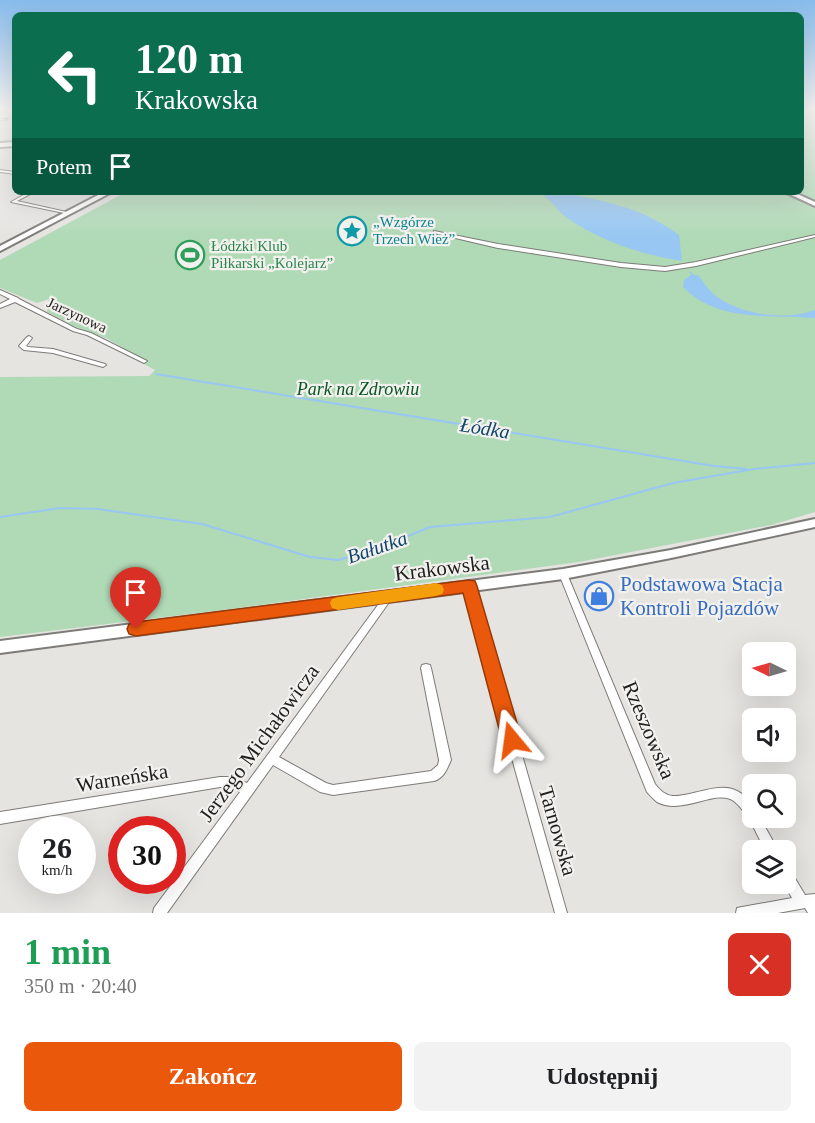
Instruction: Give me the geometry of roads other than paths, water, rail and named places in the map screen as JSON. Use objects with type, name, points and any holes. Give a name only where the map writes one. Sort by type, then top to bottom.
[{"type":"main road","points":[[0,249],[103,195]]},
{"type":"main road","points":[[795,195],[815,204]]},
{"type":"main road","name":"Krakowska","points":[[0,647],[563,574],[662,556],[815,523]]},
{"type":"street","points":[[26,195],[13,202],[69,213]]},
{"type":"street","points":[[436,232],[498,246],[621,266],[665,269],[815,236]]},
{"type":"street","name":"Jarzynowa","points":[[0,291],[75,330],[100,339],[144,361]]},
{"type":"street","points":[[0,306],[16,299]]},
{"type":"street","points":[[29,338],[22,346],[26,350],[53,351],[103,365]]},
{"type":"street","name":"Rzeszowska","points":[[563,574],[656,796],[670,801],[730,793],[742,800],[766,840]]},
{"type":"street","name":"Tarnowska","points":[[469,586],[561,913]]},
{"type":"street","name":"Jerzego Michałowicza","points":[[159,913],[273,759],[389,596]]},
{"type":"street","points":[[273,759],[324,788],[333,790],[434,776],[442,768],[445,759],[426,669]]},
{"type":"street","name":"Warneńska","points":[[0,818],[220,782],[232,782],[249,790]]},
{"type":"street","points":[[796,886],[810,904]]},
{"type":"street","points":[[742,913],[810,904]]},
{"type":"water","points":[[543,195],[572,195],[605,201],[650,217],[679,235],[682,261],[622,246],[594,234],[567,218]]},
{"type":"water","points":[[691,275],[698,275],[716,296],[738,308],[750,312],[777,315],[815,310],[815,318],[728,312],[697,299],[683,287],[684,280]]},
{"type":"waterway","points":[[690,272],[693,275]]},
{"type":"waterway","name":"Łódka","points":[[156,374],[714,466],[746,469]]},
{"type":"waterway","name":"Bałutka","points":[[0,517],[60,508],[98,509],[202,524],[310,557],[338,560],[372,551],[430,527],[550,517],[673,483],[754,469],[815,463]]},
{"type":"tram line","points":[[788,195],[815,207]]},
{"type":"place","name":"„Wzgórze Trzech Wież”","points":[[352,231]]},
{"type":"place","name":"Łódzki Klub Piłkarski „Kolejarz”","points":[[190,255]]},
{"type":"place","name":"Podstawowa Stacja Kontroli Pojazdów","points":[[599,596]]},
{"type":"park label","name":"Park na Zdrowiu","points":[[358,389]]}]
